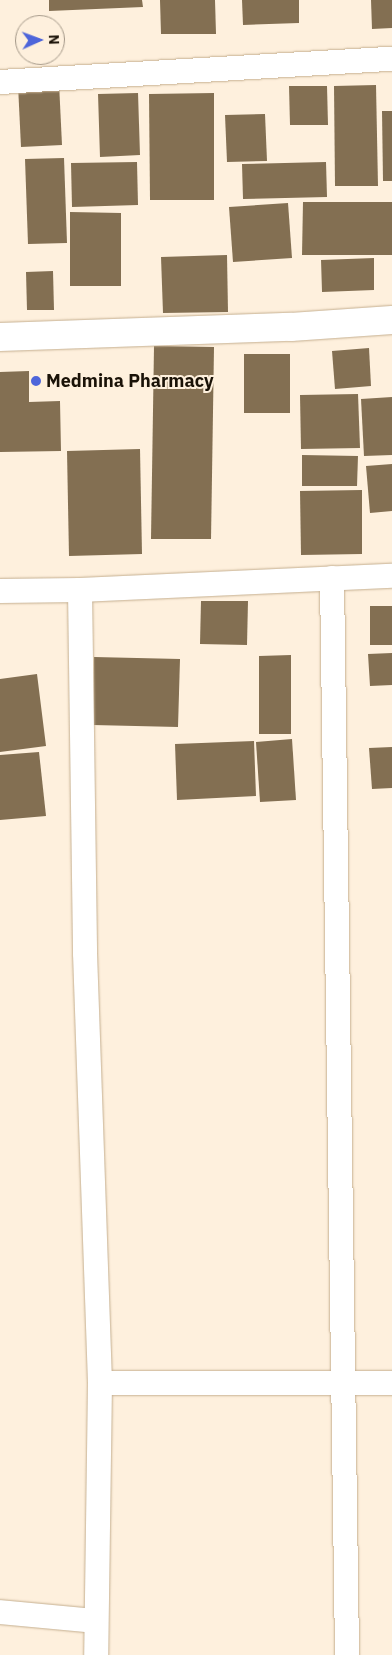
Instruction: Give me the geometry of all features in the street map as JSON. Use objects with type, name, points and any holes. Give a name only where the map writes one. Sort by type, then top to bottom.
[{"type":"street","points":[[0,82],[392,59]]},
{"type":"street","points":[[0,337],[291,327],[392,320]]},
{"type":"street","points":[[0,591],[80,590],[392,576]]},
{"type":"street","points":[[332,578],[345,1384],[347,1655]]},
{"type":"street","points":[[80,590],[85,953],[100,1383],[96,1655]]},
{"type":"street","points":[[100,1383],[392,1383]]},
{"type":"street","points":[[0,1612],[96,1620]]},
{"type":"building","points":[[49,0],[142,0],[143,7],[49,11]]},
{"type":"building","points":[[160,0],[215,0],[216,34],[161,34]]},
{"type":"building","points":[[242,0],[299,0],[299,23],[243,25]]},
{"type":"building","points":[[371,0],[392,0],[392,28],[372,29]]},
{"type":"building","points":[[59,83],[62,145],[21,147],[18,85]]},
{"type":"building","points":[[376,85],[378,186],[335,186],[334,86]]},
{"type":"building","points":[[289,86],[327,86],[328,125],[290,125]]},
{"type":"building","points":[[138,93],[140,155],[100,157],[98,94]]},
{"type":"building","points":[[214,93],[214,200],[150,200],[149,94]]},
{"type":"building","points":[[382,111],[392,111],[392,181],[383,181]]},
{"type":"building","points":[[265,114],[267,161],[227,162],[225,115]]},
{"type":"building","points":[[64,158],[67,243],[28,244],[25,159]]},
{"type":"building","points":[[137,162],[138,205],[72,207],[71,163]]},
{"type":"building","points":[[326,162],[327,197],[243,199],[242,164]]},
{"type":"building","points":[[303,202],[392,202],[392,255],[302,255]]},
{"type":"building","points":[[288,203],[292,258],[233,262],[229,207]]},
{"type":"building","points":[[70,212],[121,213],[121,286],[70,286]]},
{"type":"building","points":[[227,255],[228,312],[163,313],[161,257]]},
{"type":"building","points":[[374,258],[374,290],[322,292],[321,260]]},
{"type":"building","points":[[53,271],[54,310],[27,310],[26,272]]},
{"type":"building","points":[[154,346],[214,347],[211,539],[151,539]]},
{"type":"building","points":[[369,348],[371,386],[335,389],[332,351]]},
{"type":"building","points":[[244,354],[290,354],[290,413],[244,413]]},
{"type":"building","points":[[29,371],[29,402],[60,401],[61,451],[0,452],[0,372]]},
{"type":"building","points":[[358,394],[360,448],[301,449],[300,395]]},
{"type":"building","points":[[392,397],[392,455],[364,456],[361,399]]},
{"type":"building","points":[[140,449],[142,554],[69,556],[67,451]]},
{"type":"building","points":[[302,455],[358,456],[357,486],[302,486]]},
{"type":"building","points":[[392,464],[392,511],[370,513],[366,466]]},
{"type":"building","points":[[362,490],[362,554],[301,555],[300,491]]},
{"type":"building","points":[[201,601],[248,601],[247,645],[200,644]]},
{"type":"building","points":[[370,606],[392,606],[392,645],[370,645]]},
{"type":"building","points":[[392,653],[392,685],[370,686],[368,654]]},
{"type":"building","points":[[291,655],[291,734],[259,734],[259,656]]},
{"type":"building","points":[[94,657],[180,659],[178,727],[93,725]]},
{"type":"building","points":[[37,674],[46,746],[0,752],[0,679]]},
{"type":"building","points":[[292,739],[296,800],[260,802],[256,742]]},
{"type":"building","points":[[254,741],[256,796],[177,800],[175,744]]},
{"type":"building","points":[[392,747],[392,788],[372,789],[369,748]]},
{"type":"building","points":[[39,752],[46,816],[0,820],[0,755]]},
{"type":"place","name":"Medmina Pharmacy","points":[[36,381]]}]
